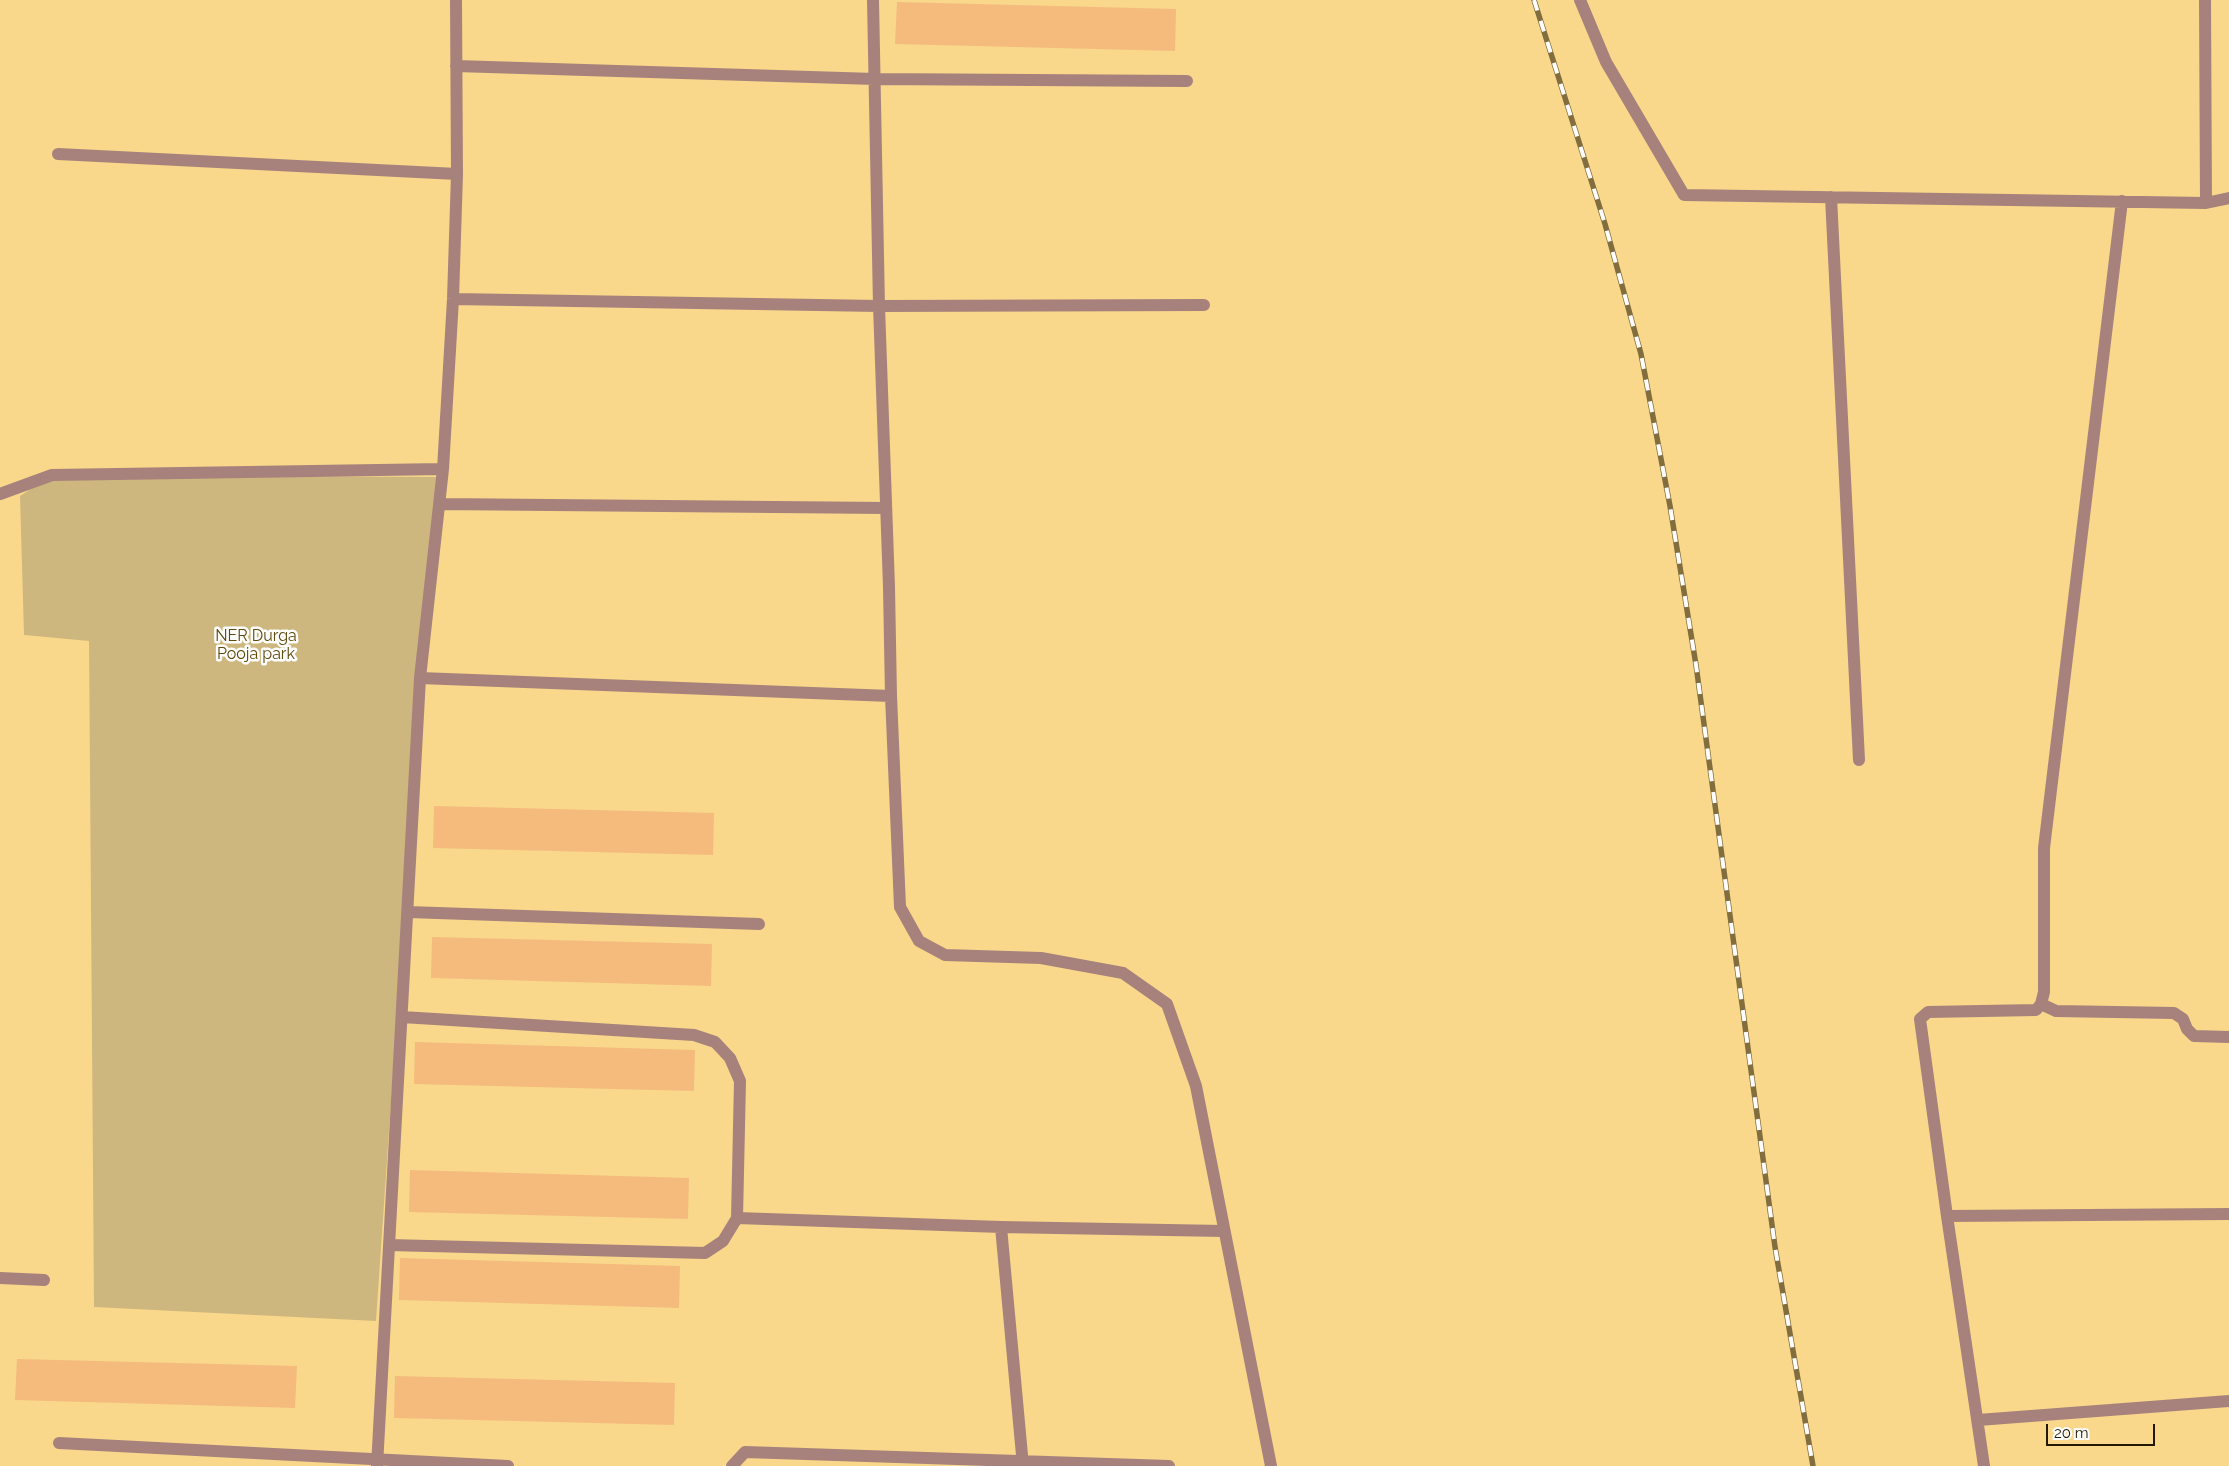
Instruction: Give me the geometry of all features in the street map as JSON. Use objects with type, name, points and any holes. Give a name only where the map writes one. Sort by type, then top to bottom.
[{"type":"street","points":[[377,1463],[420,678],[443,469],[453,299],[457,174],[456,0]]},
{"type":"street","points":[[873,0],[879,306],[891,696],[900,907],[919,941],[945,955],[1041,958],[1123,973],[1167,1004],[1196,1086],[1223,1231],[1271,1466]]},
{"type":"street","points":[[1580,0],[1606,62],[1684,195],[2206,203],[2229,198]]},
{"type":"street","points":[[2205,0],[2206,203]]},
{"type":"street","points":[[456,66],[875,79],[1187,81]]},
{"type":"street","points":[[58,154],[457,174]]},
{"type":"street","points":[[1831,197],[1859,760]]},
{"type":"street","points":[[1984,1466],[1920,1019],[1928,1012],[2036,1010],[2041,1004],[2044,992],[2044,848],[2122,201]]},
{"type":"street","points":[[453,299],[879,306],[1204,305]]},
{"type":"street","points":[[0,494],[52,475],[443,469]]},
{"type":"street","points":[[439,504],[886,508]]},
{"type":"street","points":[[420,678],[891,696]]},
{"type":"street","points":[[408,912],[759,924]]},
{"type":"street","points":[[2041,1004],[2056,1011],[2174,1013],[2183,1019],[2187,1029],[2194,1036],[2229,1037]]},
{"type":"street","points":[[389,1245],[705,1253],[723,1241],[737,1218],[740,1080],[730,1058],[715,1042],[694,1035],[402,1017]]},
{"type":"street","points":[[1947,1216],[2229,1214]]},
{"type":"street","points":[[737,1218],[1001,1227],[1223,1231]]},
{"type":"street","points":[[1001,1227],[1023,1464]]},
{"type":"street","points":[[0,1278],[44,1280]]},
{"type":"street","points":[[1978,1420],[2229,1402]]},
{"type":"street","points":[[60,1443],[377,1463],[508,1466]]},
{"type":"street","points":[[732,1466],[745,1452],[1023,1464],[1169,1466]]},
{"type":"green space","name":"NER Durga Pooja park","points":[[52,475],[442,477],[420,678],[376,1321],[94,1307],[89,641],[24,635],[20,496]]},
{"type":"building","points":[[897,2],[1176,9],[1175,51],[895,44]]},
{"type":"building","points":[[434,806],[714,813],[713,855],[433,848]]},
{"type":"building","points":[[432,937],[712,944],[711,986],[431,978]]},
{"type":"building","points":[[415,1042],[695,1050],[694,1091],[414,1084]]},
{"type":"building","points":[[410,1170],[689,1178],[688,1219],[409,1212]]},
{"type":"building","points":[[400,1258],[680,1266],[679,1308],[399,1300]]},
{"type":"building","points":[[17,1359],[297,1366],[295,1408],[15,1400]]},
{"type":"building","points":[[395,1376],[675,1383],[674,1425],[394,1418]]},
{"type":"railway","points":[[1534,0],[1605,224],[1641,354],[1670,506],[1696,665],[1775,1247],[1813,1466]]}]
